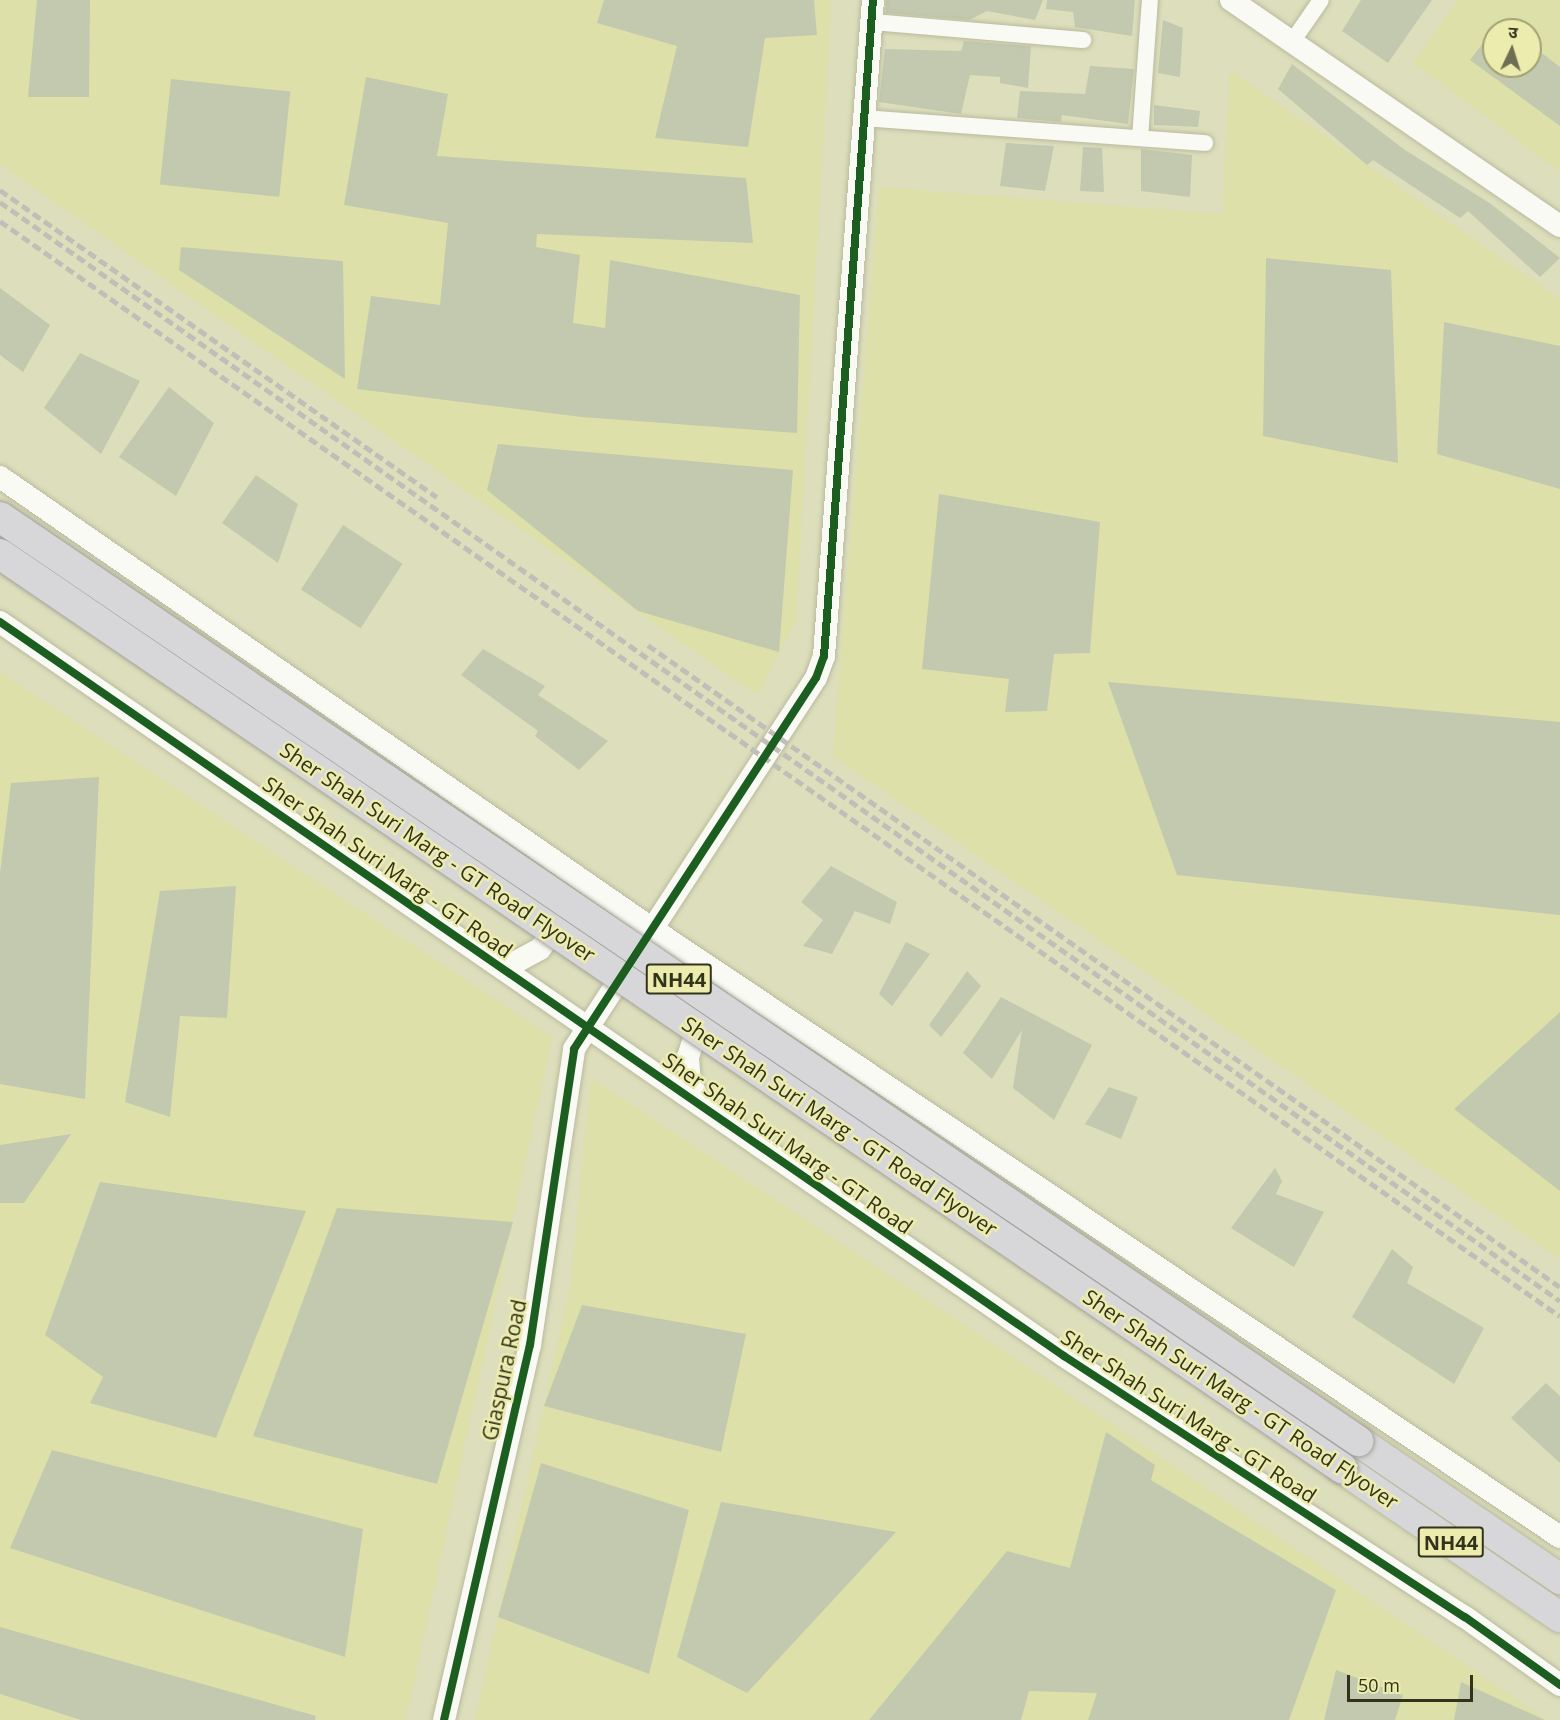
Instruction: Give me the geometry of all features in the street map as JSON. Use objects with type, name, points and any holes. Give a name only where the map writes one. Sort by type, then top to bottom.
[{"type":"highway","name":"Sher Shah Suri Marg - GT Road Flyover","points":[[0,517],[1560,1579]]},
{"type":"highway","name":"Sher Shah Suri Marg - GT Road Flyover","points":[[0,554],[1560,1617]]},
{"type":"street","points":[[1140,138],[1150,0]]},
{"type":"street","points":[[1231,0],[1293,39],[1560,226]]},
{"type":"street","points":[[1262,0],[1293,39]]},
{"type":"street","points":[[1293,39],[1321,0]]},
{"type":"street","points":[[872,11],[1083,40]]},
{"type":"street","name":"Giaspura Road","points":[[444,1720],[530,1345],[571,1063],[585,1025],[821,667],[872,11]]},
{"type":"street","points":[[864,118],[1205,143]]},
{"type":"street","points":[[0,477],[651,928],[1560,1537]]},
{"type":"street","name":"Sher Shah Suri Marg - GT Road","points":[[0,622],[702,1104],[1064,1356],[1560,1685]]},
{"type":"street","points":[[503,969],[540,949],[554,933],[568,905],[573,874]]},
{"type":"street","points":[[702,1104],[690,1082],[688,1057],[696,1033],[721,1010],[762,1003]]},
{"type":"shaded area","points":[[0,0],[831,0],[796,620],[757,695],[0,164]]},
{"type":"shaded area","points":[[1458,0],[1560,0],[1560,172],[1413,63]]},
{"type":"shaded area","points":[[1230,70],[1560,299],[1560,1259],[833,756],[879,187],[1222,214]]},
{"type":"shaded area","points":[[0,672],[552,1037],[406,1720],[0,1720]]},
{"type":"shaded area","points":[[591,1078],[1025,1365],[1547,1720],[475,1720],[571,1282]]},
{"type":"building","points":[[37,0],[90,0],[89,97],[28,97]]},
{"type":"building","points":[[604,0],[814,0],[817,35],[765,38],[748,147],[655,138],[677,46],[597,23]]},
{"type":"building","points":[[886,0],[1043,0],[1035,20],[987,11],[969,20],[886,13]]},
{"type":"building","points":[[1047,0],[1135,0],[1132,36],[1075,27],[1073,12],[1046,9]]},
{"type":"building","points":[[1361,0],[1432,0],[1388,63],[1342,31]]},
{"type":"building","points":[[1163,20],[1183,28],[1180,77],[1158,73]]},
{"type":"building","points":[[964,41],[1031,46],[1028,88],[1000,83],[1000,77],[970,75],[961,114],[879,102],[885,49],[961,51]]},
{"type":"building","points":[[1482,44],[1482,69],[1470,60]]},
{"type":"building","points":[[1542,53],[1560,67],[1560,126],[1495,78],[1542,78]]},
{"type":"building","points":[[1292,64],[1405,150],[1491,204],[1560,258],[1540,277],[1468,211],[1460,218],[1373,160],[1367,165],[1278,89]]},
{"type":"building","points":[[1090,66],[1134,69],[1128,124],[1062,115],[1061,122],[1017,118],[1020,91],[1085,94]]},
{"type":"building","points":[[366,77],[448,94],[437,156],[746,178],[753,243],[537,234],[536,247],[580,255],[573,323],[605,328],[610,260],[800,295],[797,433],[582,417],[357,389],[371,296],[440,305],[448,223],[344,205]]},
{"type":"building","points":[[171,79],[290,92],[279,197],[160,184]]},
{"type":"building","points":[[1154,105],[1200,111],[1198,127],[1154,125]]},
{"type":"building","points":[[1006,143],[1054,146],[1045,191],[1000,186]]},
{"type":"building","points":[[1083,147],[1102,148],[1104,192],[1080,191]]},
{"type":"building","points":[[1141,149],[1192,155],[1190,197],[1141,191]]},
{"type":"building","points":[[181,247],[343,261],[345,379],[179,270]]},
{"type":"building","points":[[1266,258],[1391,270],[1398,463],[1263,436]]},
{"type":"building","points":[[0,288],[50,325],[23,372],[0,355]]},
{"type":"building","points":[[1444,322],[1560,346],[1560,489],[1437,454]]},
{"type":"building","points":[[80,353],[140,381],[101,454],[44,408]]},
{"type":"building","points":[[169,387],[214,423],[176,496],[119,457]]},
{"type":"building","points":[[498,444],[793,470],[779,652],[638,611],[487,490]]},
{"type":"building","points":[[256,475],[298,504],[278,563],[222,523]]},
{"type":"building","points":[[939,494],[1100,522],[1090,653],[1054,654],[1047,711],[1005,712],[1009,679],[922,669]]},
{"type":"building","points":[[343,525],[403,564],[361,628],[301,590]]},
{"type":"building","points":[[483,649],[545,686],[538,695],[608,741],[579,770],[535,736],[538,731],[461,675]]},
{"type":"building","points":[[1108,682],[1560,722],[1560,915],[1177,875]]},
{"type":"building","points":[[99,777],[85,1099],[0,1084],[0,873],[11,783]]},
{"type":"building","points":[[831,866],[897,902],[890,924],[855,911],[832,954],[803,946],[823,920],[801,902]]},
{"type":"building","points":[[236,886],[227,1018],[180,1016],[170,1117],[125,1102],[160,891]]},
{"type":"building","points":[[906,942],[930,954],[892,1006],[879,994]]},
{"type":"building","points":[[967,971],[981,986],[941,1037],[929,1025]]},
{"type":"building","points":[[1001,997],[1092,1045],[1054,1120],[1013,1088],[1022,1030],[992,1079],[963,1053]]},
{"type":"building","points":[[1560,1012],[1560,1191],[1454,1109]]},
{"type":"building","points":[[1109,1087],[1138,1097],[1121,1139],[1085,1124]]},
{"type":"building","points":[[71,1134],[24,1203],[0,1203],[0,1145]]},
{"type":"building","points":[[1275,1168],[1282,1181],[1276,1194],[1324,1212],[1294,1267],[1231,1228]]},
{"type":"building","points":[[100,1182],[306,1211],[216,1438],[90,1403],[103,1377],[45,1335]]},
{"type":"building","points":[[337,1208],[513,1222],[437,1484],[253,1436]]},
{"type":"building","points":[[1392,1249],[1413,1267],[1407,1283],[1484,1328],[1454,1384],[1352,1317]]},
{"type":"building","points":[[582,1305],[746,1334],[721,1452],[544,1406]]},
{"type":"building","points":[[1546,1383],[1560,1396],[1560,1463],[1511,1418]]},
{"type":"building","points":[[1106,1432],[1155,1465],[1151,1480],[1336,1590],[1289,1720],[1088,1720],[1097,1693],[1029,1691],[1021,1720],[869,1720],[1007,1551],[1070,1568]]},
{"type":"building","points":[[52,1450],[363,1529],[345,1657],[10,1548]]},
{"type":"building","points":[[541,1463],[689,1510],[649,1674],[498,1617]]},
{"type":"building","points":[[721,1502],[896,1532],[747,1693],[677,1657]]},
{"type":"building","points":[[0,1627],[316,1716],[315,1720],[81,1720],[0,1694]]},
{"type":"building","points":[[1336,1670],[1403,1695],[1395,1720],[1324,1720]]},
{"type":"building","points":[[1461,1682],[1545,1720],[1454,1720]]},
{"type":"railway","points":[[0,190],[437,497]]},
{"type":"railway","points":[[0,202],[1560,1301]]},
{"type":"railway","points":[[0,221],[1560,1316]]},
{"type":"railway","points":[[648,645],[1560,1287]]},
{"type":"cycle path","points":[[444,1720],[530,1345],[574,1049],[816,678],[824,656],[873,0]]},
{"type":"cycle path","points":[[0,622],[1064,1356],[1465,1617],[1560,1685]]}]
